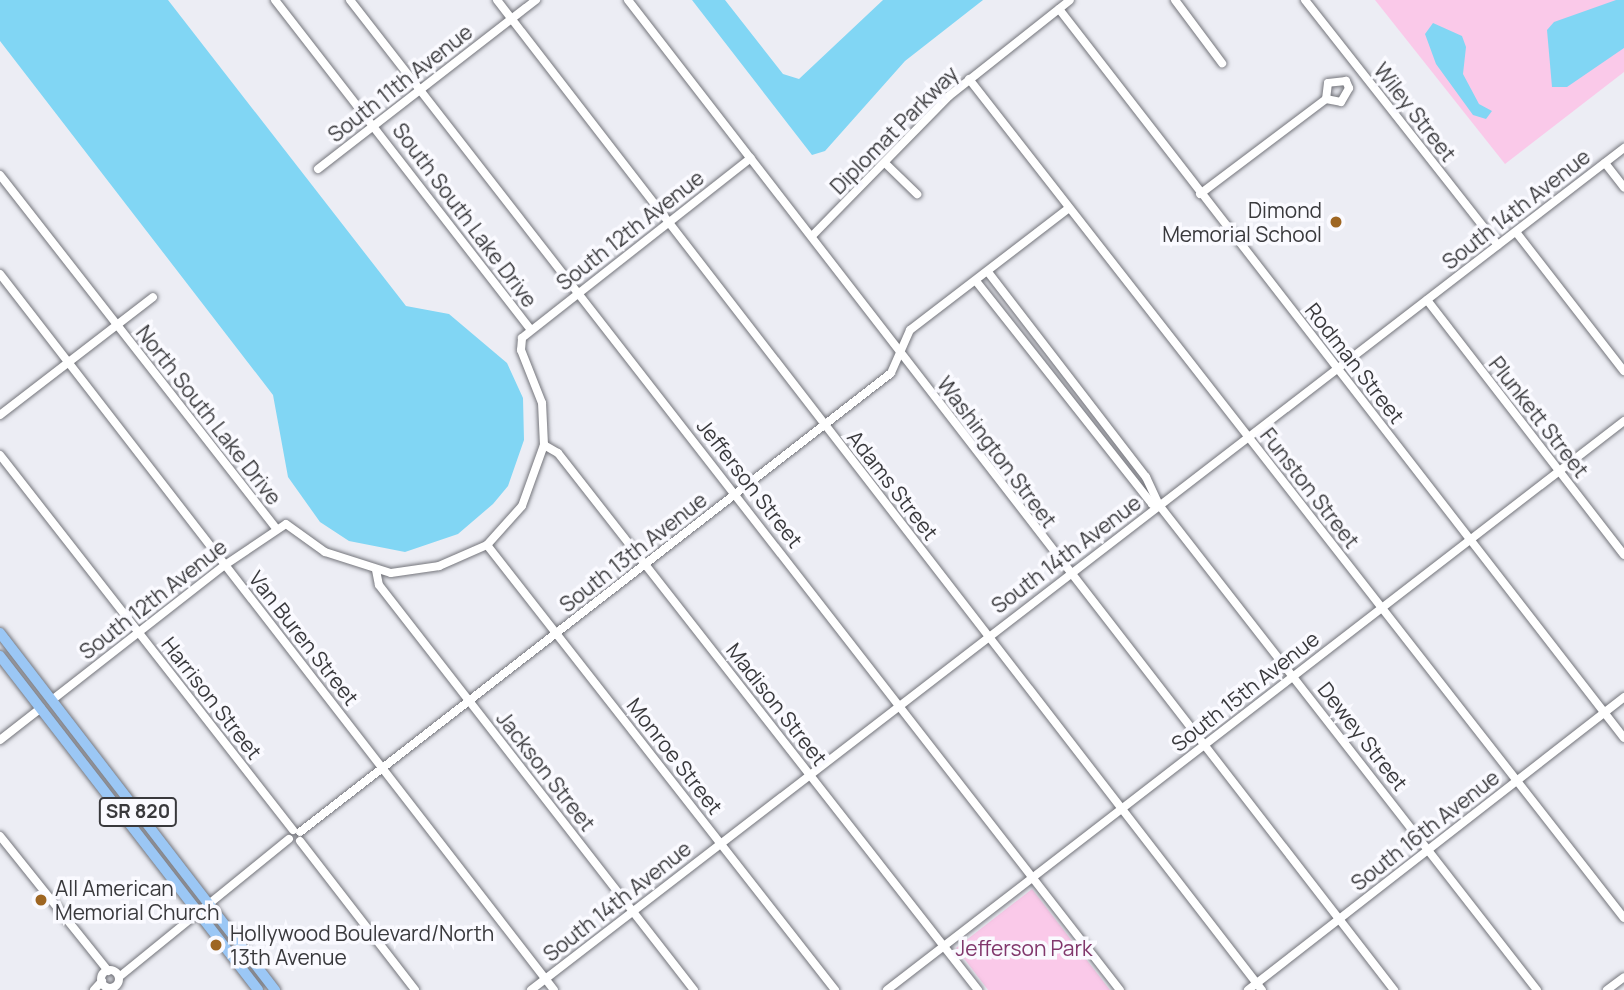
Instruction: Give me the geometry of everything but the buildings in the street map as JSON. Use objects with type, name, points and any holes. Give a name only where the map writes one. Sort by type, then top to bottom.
[{"type":"main road","name":"SR 820","points":[[0,633],[275,990]]},
{"type":"main road","name":"SR 820","points":[[0,656],[258,990]]},
{"type":"street","name":"South South Lake Drive","points":[[275,0],[375,125],[529,328],[521,350],[542,403],[544,445],[522,506],[487,545]]},
{"type":"street","name":"Jefferson Street","points":[[350,0],[580,291],[1120,990]]},
{"type":"street","name":"Adams Street","points":[[497,0],[1259,987]]},
{"type":"street","name":"South 11th Avenue","points":[[318,169],[537,0]]},
{"type":"street","name":"Washington Street","points":[[628,0],[901,351],[1068,574],[1394,990]]},
{"type":"street","name":"Diplomat Parkway","points":[[812,236],[970,79],[1070,0]]},
{"type":"street","points":[[1175,0],[1222,63]]},
{"type":"street","name":"Wiley Street","points":[[1305,0],[1498,246]]},
{"type":"street","name":"Rodman Street","points":[[1059,9],[1624,738]]},
{"type":"street","name":"Funston Street","points":[[970,79],[1624,918]]},
{"type":"street","points":[[1200,194],[1326,99]]},
{"type":"street","name":"South 14th Avenue","points":[[531,990],[987,635],[1624,148]]},
{"type":"street","name":"South 12th Avenue","points":[[529,328],[751,158]]},
{"type":"street","points":[[885,163],[917,194]]},
{"type":"street","points":[[1605,163],[1624,187]]},
{"type":"street","name":"North South Lake Drive","points":[[0,175],[276,528],[286,524],[324,552],[376,570],[421,571],[487,545]]},
{"type":"street","name":"South 13th Avenue","points":[[297,834],[891,373],[910,330],[1069,208]]},
{"type":"street","points":[[1516,232],[1624,371]]},
{"type":"street","name":"Dewey Street","points":[[988,272],[1146,477],[1159,505],[1537,990]]},
{"type":"street","name":"Van Buren Street","points":[[0,274],[554,990]]},
{"type":"street","name":"Dewey Street","points":[[976,281],[1152,504],[1159,505]]},
{"type":"street","points":[[0,415],[153,298]]},
{"type":"street","name":"Plunkett Street","points":[[1427,300],[1624,555]]},
{"type":"street","name":"South 15th Avenue","points":[[887,990],[1624,421]]},
{"type":"street","name":"Madison Street","points":[[544,445],[558,453],[978,990]]},
{"type":"street","name":"Harrison Street","points":[[0,455],[297,834],[415,990]]},
{"type":"street","name":"South 12th Avenue","points":[[52,700],[276,528]]},
{"type":"street","name":"Monroe Street","points":[[487,545],[835,990]]},
{"type":"street","name":"Jackson Street","points":[[376,570],[379,585],[694,990]]},
{"type":"street","name":"South 16th Avenue","points":[[1248,990],[1259,987],[1339,920],[1624,697]]},
{"type":"street","points":[[0,740],[41,708]]},
{"type":"street","points":[[0,836],[92,955],[109,983],[297,834]]},
{"type":"street","points":[[1607,990],[1624,977]]},
{"type":"green space","points":[[1375,0],[1624,0],[1624,72],[1505,164]]},
{"type":"green space","name":"Jefferson Park","points":[[1032,889],[1110,990],[988,990],[956,948]]},
{"type":"water","points":[[0,0],[168,0],[406,306],[449,314],[507,363],[523,398],[524,440],[508,486],[493,504],[458,534],[405,552],[349,541],[320,522],[288,477],[273,395],[0,41]]},
{"type":"water","points":[[692,0],[725,0],[783,74],[799,79],[883,0],[983,0],[905,61],[825,151],[812,155]]},
{"type":"water","points":[[1616,0],[1624,0],[1624,48],[1567,87],[1552,87],[1547,30],[1554,22]]},
{"type":"water","points":[[1433,23],[1462,36],[1466,47],[1463,74],[1479,104],[1492,111],[1486,119],[1473,115],[1436,64],[1425,34]]},
{"type":"place","name":"Dimond Memorial School","points":[[1336,222]]},
{"type":"place","name":"All American Memorial Church","points":[[41,900]]},
{"type":"place","name":"Hollywood Boulevard/North 13th Avenue","points":[[216,945]]}]
